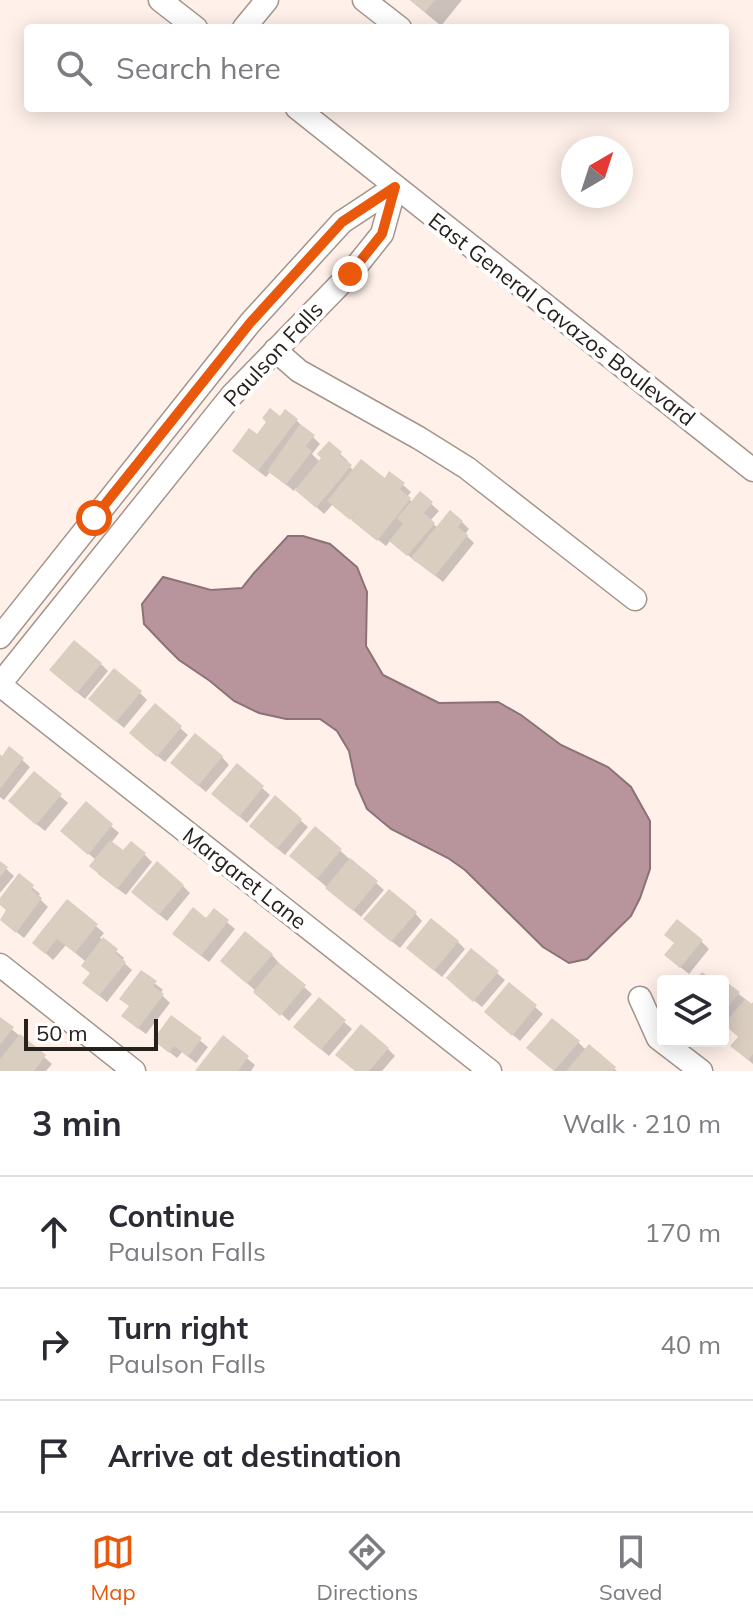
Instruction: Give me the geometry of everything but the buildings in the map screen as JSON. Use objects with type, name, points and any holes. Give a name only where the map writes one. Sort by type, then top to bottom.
[{"type":"street","points":[[160,0],[191,24]]},
{"type":"street","points":[[247,24],[267,0]]},
{"type":"street","points":[[364,0],[395,24]]},
{"type":"street","name":"East General Cavazos Boulevard","points":[[302,112],[753,470]]},
{"type":"street","name":"Paulson Falls","points":[[0,685],[232,395],[350,274],[382,234],[395,187]]},
{"type":"street","name":"Paulson Falls","points":[[0,637],[250,323],[342,222],[395,187]]},
{"type":"street","points":[[275,350],[299,371],[467,468],[635,599]]},
{"type":"street","name":"Margaret Lane","points":[[0,685],[490,1071]]},
{"type":"street","points":[[0,965],[134,1071]]},
{"type":"street","points":[[640,998],[658,1038],[701,1071]]},
{"type":"shaded area","points":[[288,536],[303,536],[330,544],[357,567],[367,592],[366,646],[383,675],[439,703],[498,702],[561,745],[608,767],[631,787],[650,821],[650,869],[631,916],[587,959],[569,963],[543,947],[465,870],[391,829],[367,809],[356,784],[349,751],[337,731],[320,719],[286,719],[259,713],[234,701],[179,660],[144,624],[142,604],[163,577],[211,590],[242,588]]},
{"type":"route","points":[[94,518],[250,323],[342,222],[395,187],[382,234],[350,274]]}]
